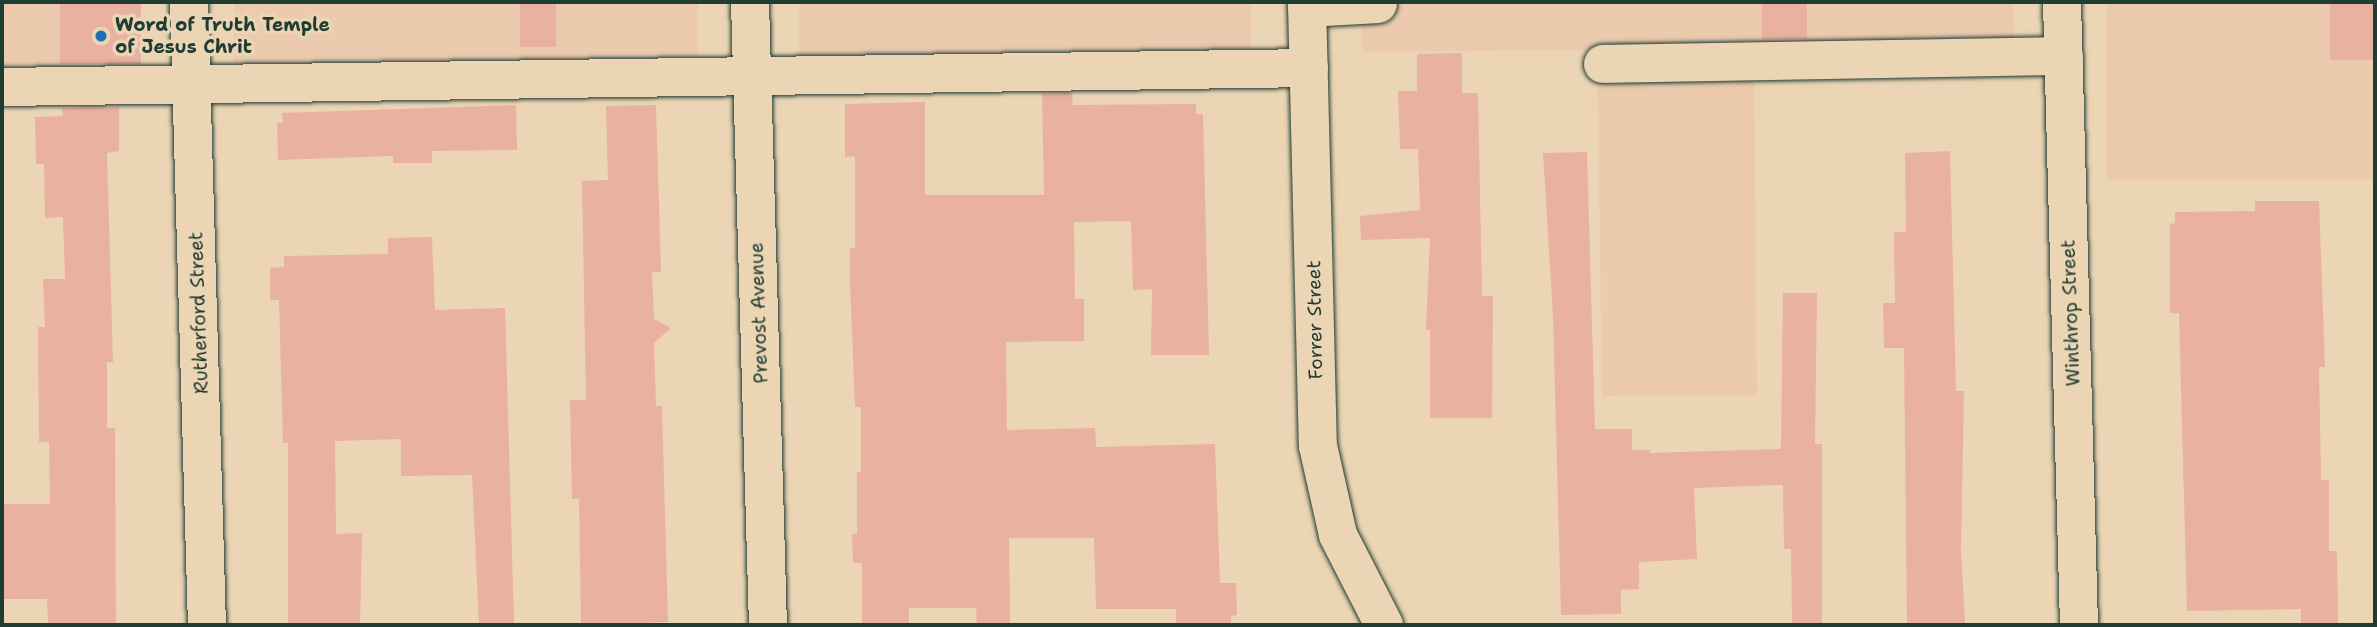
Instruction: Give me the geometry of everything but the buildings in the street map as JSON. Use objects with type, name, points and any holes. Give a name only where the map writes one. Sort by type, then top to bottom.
[{"type":"street","name":"Rutherford Street","points":[[189,2],[207,625]]},
{"type":"street","name":"Prevost Avenue","points":[[750,2],[768,625]]},
{"type":"street","name":"Winthrop Street","points":[[2062,2],[2079,625]]},
{"type":"street","points":[[1307,5],[1378,4]]},
{"type":"street","name":"Forrer Street","points":[[1307,5],[1318,446],[1338,535],[1384,625]]},
{"type":"street","points":[[1603,64],[2064,56]]},
{"type":"street","points":[[2,87],[1309,68]]},
{"type":"shaded area","points":[[2,2],[141,2],[141,75],[2,75]]},
{"type":"shaded area","points":[[234,2],[698,2],[698,75],[234,75]]},
{"type":"shaded area","points":[[799,2],[1251,2],[1251,61],[799,61]]},
{"type":"shaded area","points":[[1361,2],[2013,2],[2014,53],[1754,56],[1757,395],[1602,396],[1597,50],[1362,52]]},
{"type":"shaded area","points":[[2107,2],[2375,2],[2375,180],[2107,180]]},
{"type":"place","name":"Word of Truth Temple of Jesus Chrit","points":[[101,36]]}]
